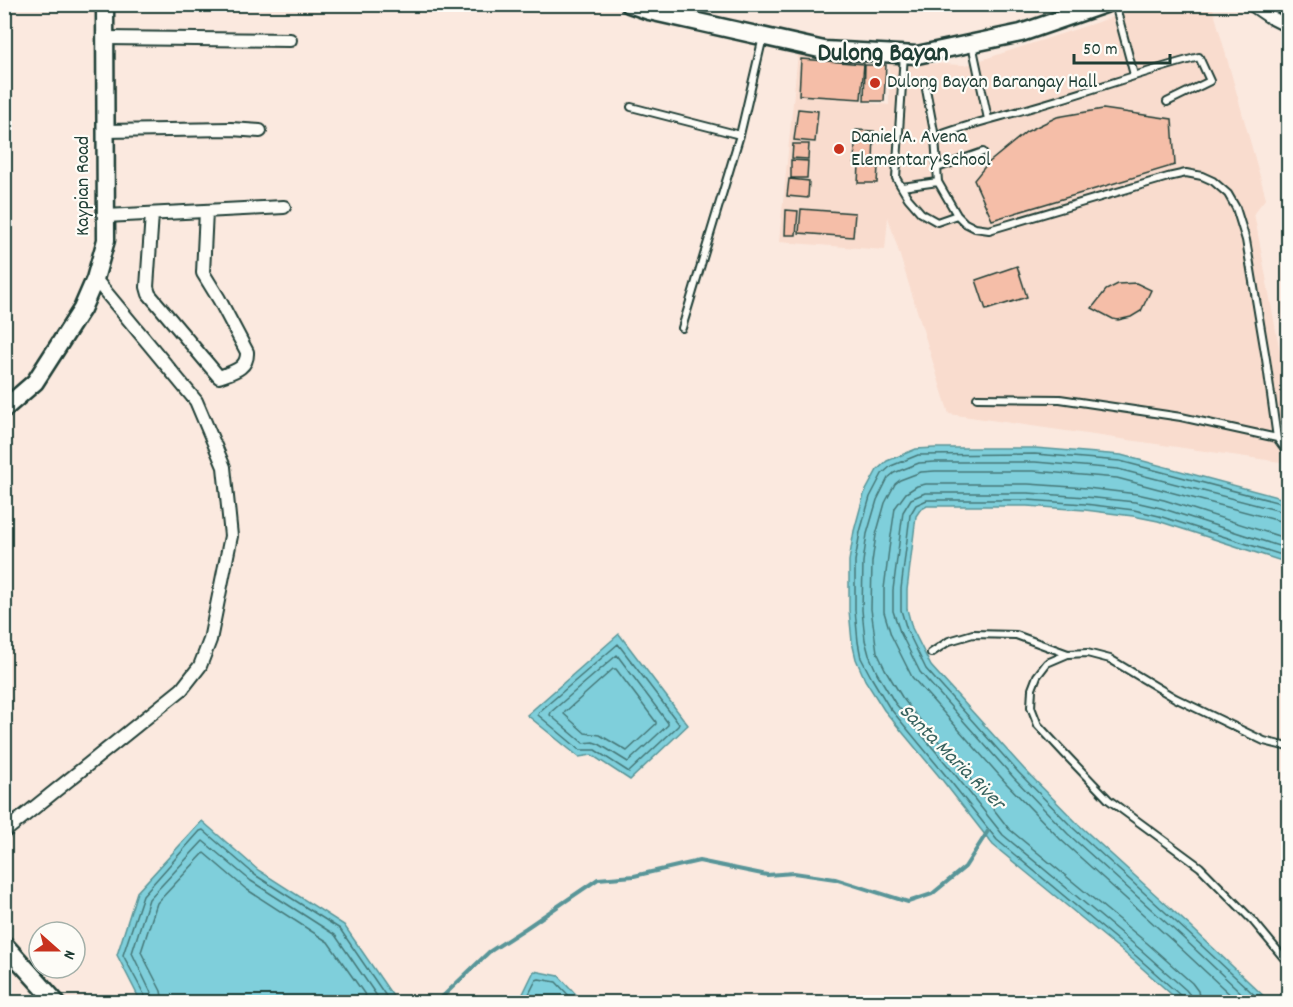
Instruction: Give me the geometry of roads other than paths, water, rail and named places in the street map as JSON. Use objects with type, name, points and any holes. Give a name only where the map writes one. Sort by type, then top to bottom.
[{"type":"main road","name":"Kaypian Road","points":[[4,409],[35,382],[82,309],[95,279],[106,240],[105,4]]},
{"type":"main road","points":[[629,4],[650,12],[824,50],[917,55],[1021,33],[1105,4]]},
{"type":"main road","points":[[5,944],[56,1002]]},
{"type":"street","points":[[1251,4],[1288,26]]},
{"type":"street","points":[[105,38],[290,40]]},
{"type":"street","points":[[105,131],[210,129],[260,131]]},
{"type":"street","points":[[106,216],[284,207]]},
{"type":"street","points":[[152,214],[148,294],[219,377],[241,368],[247,358],[241,341],[203,273],[206,211]]},
{"type":"street","points":[[4,832],[182,689],[200,666],[210,640],[231,536],[224,467],[196,401],[95,279]]},
{"type":"lane","points":[[1115,4],[1134,75]]},
{"type":"lane","points":[[682,328],[740,135],[763,36]]},
{"type":"lane","points":[[971,43],[988,119]]},
{"type":"lane","points":[[904,54],[896,178],[908,198],[921,213],[937,222],[957,215]]},
{"type":"lane","points":[[935,136],[1199,57],[1210,81],[1167,102]]},
{"type":"lane","points":[[926,89],[935,136],[938,182],[957,215],[965,224],[975,228],[989,230],[1186,173],[1213,181],[1228,194],[1236,208],[1246,240],[1277,438],[1288,453]]},
{"type":"lane","points":[[631,107],[740,135]]},
{"type":"lane","points":[[938,168],[983,152]]},
{"type":"lane","points":[[902,187],[938,182]]},
{"type":"lane","points":[[977,398],[1060,399],[1181,417],[1277,438]]},
{"type":"lane","points":[[931,653],[949,641],[973,634],[1016,635],[1068,654]]},
{"type":"lane","points":[[1288,747],[1264,741],[1175,698],[1110,658],[1087,653],[1068,654],[1047,663],[1037,676],[1032,689],[1031,707],[1038,725],[1109,800],[1200,867],[1254,922],[1288,963]]},
{"type":"water","name":"Santa Maria River","points":[[1035,448],[1121,455],[1288,500],[1288,563],[1158,521],[1133,516],[1027,506],[927,506],[916,516],[907,590],[907,609],[912,628],[931,666],[1024,769],[1078,824],[1270,1002],[1180,1002],[1133,960],[993,845],[884,710],[865,680],[852,642],[849,610],[849,561],[864,494],[877,470],[887,461],[916,449]]},
{"type":"water","points":[[619,634],[688,725],[630,780],[592,755],[579,757],[527,715]]},
{"type":"water","points":[[202,821],[258,870],[344,925],[397,1002],[141,1002],[117,955],[137,892]]},
{"type":"water","points":[[534,971],[559,976],[583,1002],[519,1002]]},
{"type":"waterway","points":[[437,1002],[489,952],[598,879],[634,876],[699,861],[767,875],[794,873],[835,879],[908,902],[932,894],[965,867],[988,831]]},
{"type":"place","name":"Dulong Bayan Barangay Hall","points":[[875,83]]},
{"type":"place","name":"Daniel A. Avena Elementary School","points":[[839,149]]},
{"type":"district","name":"Dulong Bayan","points":[[883,54]]}]
